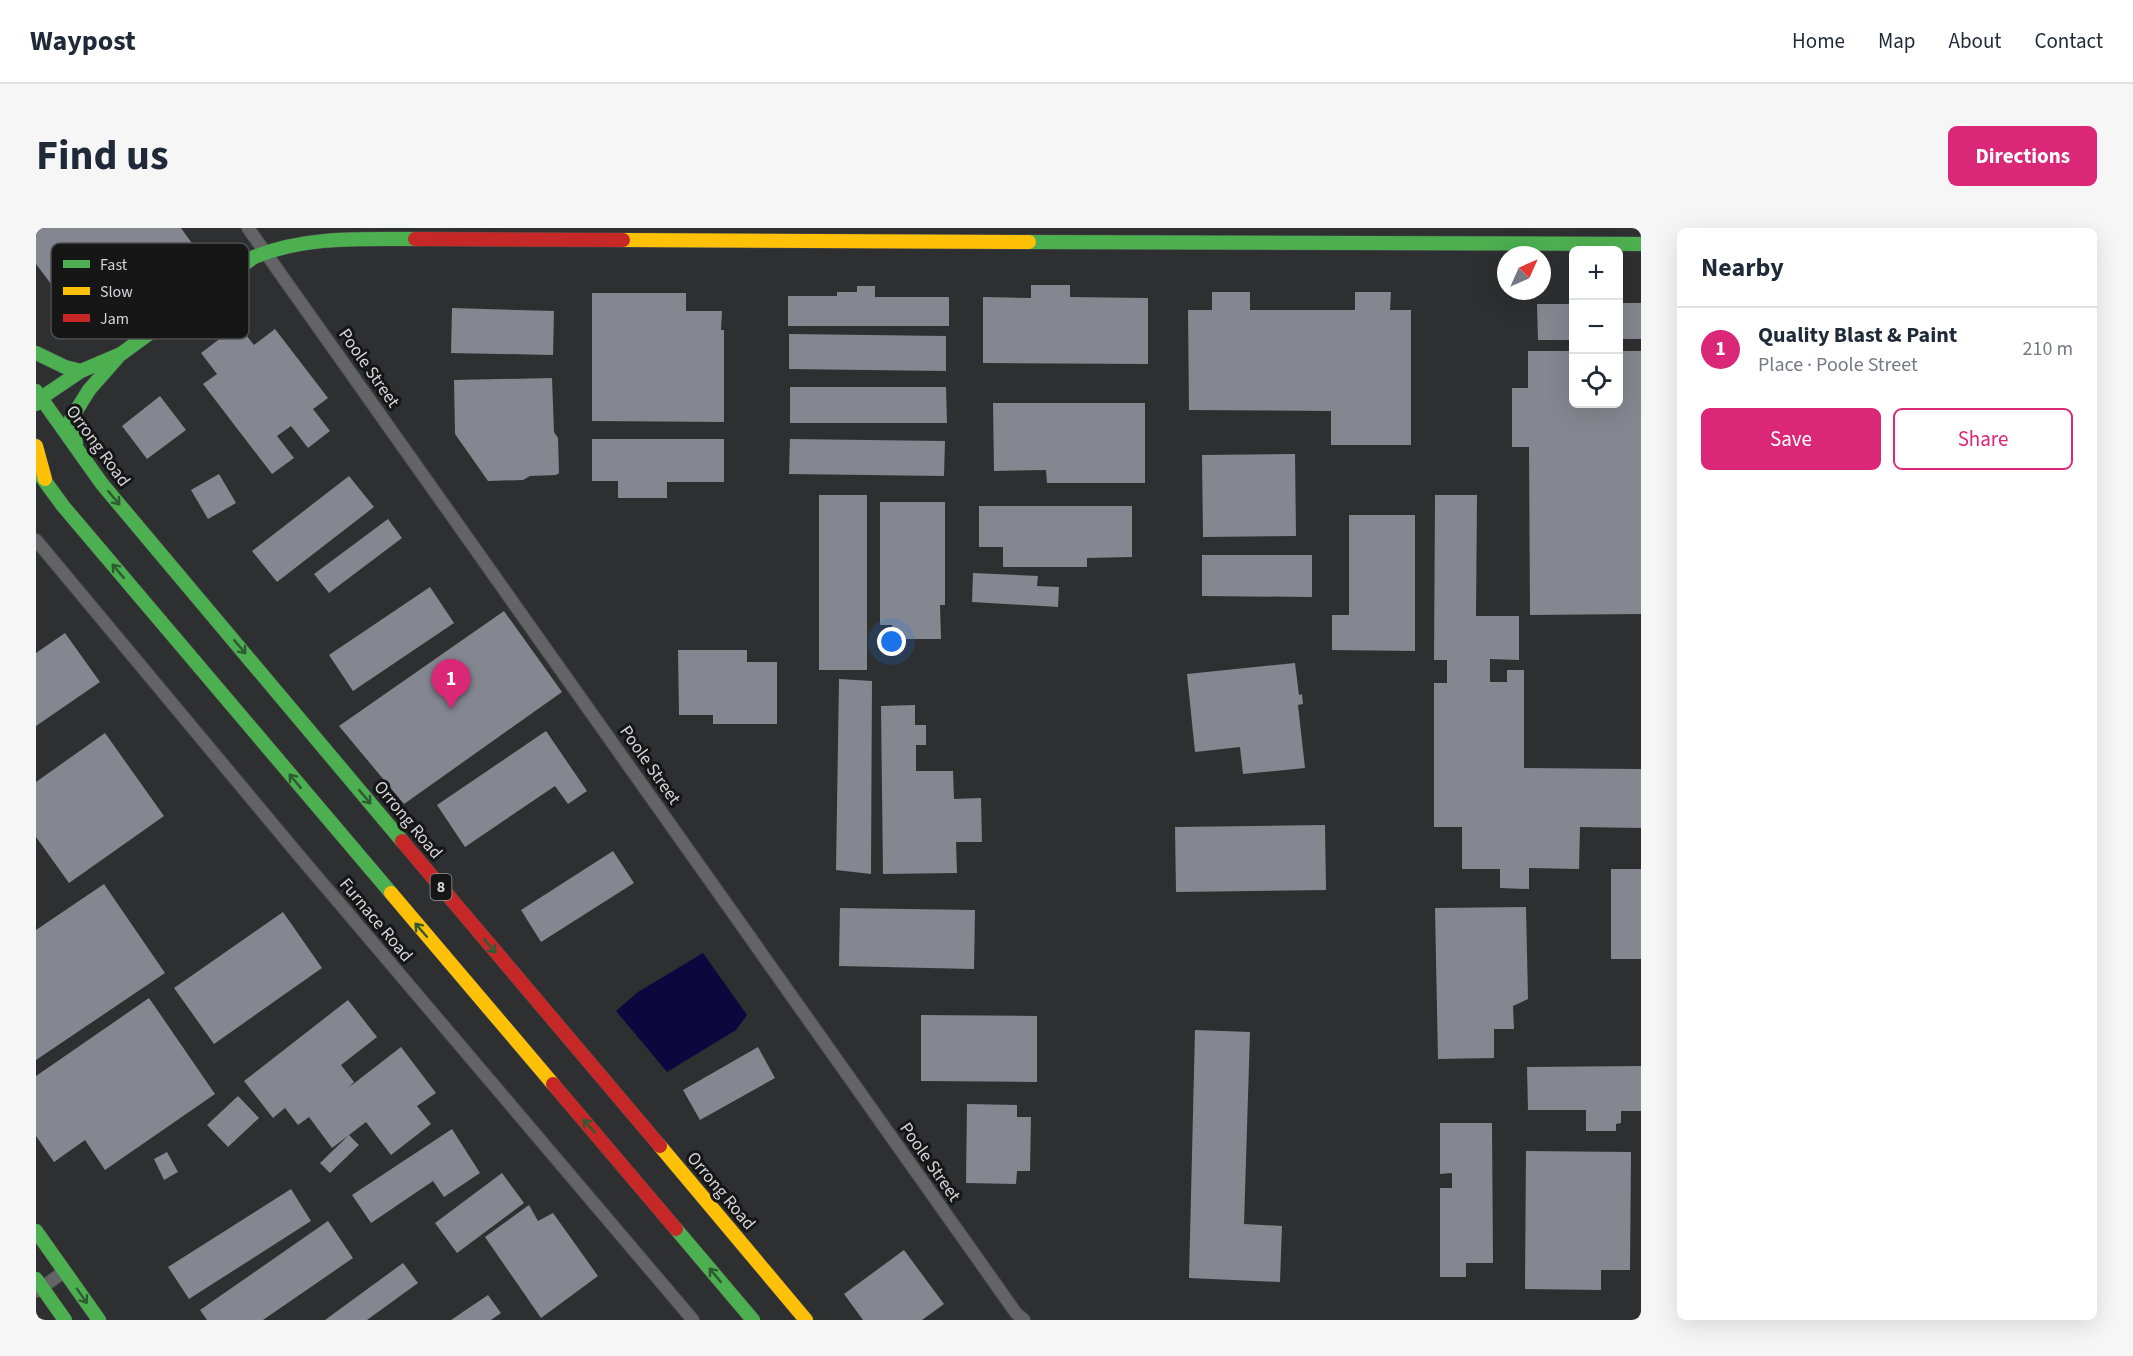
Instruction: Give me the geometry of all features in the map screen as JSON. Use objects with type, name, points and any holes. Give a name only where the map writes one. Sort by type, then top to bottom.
[{"type":"main road","points":[[249,262],[265,252],[315,241],[394,234],[1641,244]]},
{"type":"main road","points":[[79,452],[71,419],[89,390],[121,354],[142,339]]},
{"type":"main road","points":[[36,353],[65,367],[81,371]]},
{"type":"main road","points":[[38,398],[81,371],[121,354]]},
{"type":"main road","name":"Orrong Road","points":[[38,398],[102,484],[806,1320]]},
{"type":"main road","points":[[36,446],[46,483]]},
{"type":"main road","name":"8","points":[[36,469],[63,506],[410,918],[753,1320]]},
{"type":"main road","points":[[36,1231],[99,1320]]},
{"type":"main road","points":[[38,1286],[65,1320]]},
{"type":"street","name":"Poole Street","points":[[248,228],[1016,1313],[1024,1320]]},
{"type":"street","name":"Furnace Road","points":[[36,540],[296,852],[693,1320]]},
{"type":"street","points":[[38,1286],[65,1271]]},
{"type":"shaded area","points":[[703,953],[747,1015],[736,1030],[667,1072],[616,1011],[638,992]]},
{"type":"building","points":[[36,228],[181,228],[192,243],[51,243],[51,284],[36,264]]},
{"type":"building","points":[[1031,285],[1070,285],[1070,297],[1148,298],[1148,364],[983,363],[983,297],[1031,298]]},
{"type":"building","points":[[857,286],[875,286],[875,297],[949,297],[949,326],[788,326],[788,296],[837,296],[837,292],[857,292]]},
{"type":"building","points":[[1212,292],[1250,292],[1250,310],[1355,310],[1355,292],[1391,292],[1390,310],[1411,310],[1411,445],[1331,445],[1331,411],[1189,410],[1188,310],[1212,310]]},
{"type":"building","points":[[592,293],[686,293],[686,311],[722,311],[724,422],[592,421]]},
{"type":"building","points":[[1623,303],[1641,303],[1641,339],[1623,339]]},
{"type":"building","points":[[1537,304],[1569,304],[1569,340],[1538,340]]},
{"type":"building","points":[[452,308],[554,311],[553,355],[451,353]]},
{"type":"building","points":[[275,329],[328,398],[313,409],[330,431],[308,448],[291,426],[277,436],[294,458],[272,474],[203,384],[217,374],[201,353],[220,339],[249,339],[254,345]]},
{"type":"building","points":[[789,334],[946,336],[946,371],[789,369]]},
{"type":"building","points":[[1528,351],[1569,351],[1569,408],[1623,408],[1623,351],[1641,351],[1641,614],[1530,615],[1529,447],[1512,447],[1512,388],[1528,388]]},
{"type":"building","points":[[552,378],[554,432],[558,438],[559,473],[530,476],[523,480],[488,481],[455,434],[454,380]]},
{"type":"building","points":[[790,387],[946,387],[947,423],[790,423]]},
{"type":"building","points":[[160,396],[186,430],[147,459],[122,426]]},
{"type":"building","points":[[993,403],[1145,403],[1145,483],[1047,483],[1046,470],[994,471]]},
{"type":"building","points":[[592,439],[724,439],[724,482],[667,482],[667,498],[618,498],[618,481],[592,481]]},
{"type":"building","points":[[790,439],[945,441],[944,476],[789,474]]},
{"type":"building","points":[[1295,454],[1296,536],[1203,537],[1202,455]]},
{"type":"building","points":[[219,474],[236,503],[208,519],[191,490]]},
{"type":"building","points":[[349,476],[374,507],[277,582],[252,551]]},
{"type":"building","points":[[819,495],[867,495],[867,670],[819,670]]},
{"type":"building","points":[[1435,495],[1477,495],[1476,616],[1519,616],[1519,660],[1490,659],[1490,682],[1507,682],[1507,670],[1524,670],[1524,768],[1641,769],[1641,828],[1580,827],[1579,869],[1529,868],[1529,889],[1500,888],[1500,869],[1462,869],[1462,827],[1434,827],[1434,683],[1447,683],[1447,660],[1434,660]]},
{"type":"building","points":[[880,502],[945,502],[945,605],[940,605],[941,639],[892,639],[892,625],[880,625]]},
{"type":"building","points":[[979,506],[1132,506],[1132,557],[1087,558],[1087,567],[1003,567],[1003,547],[979,547]]},
{"type":"building","points":[[1349,515],[1415,515],[1415,651],[1332,650],[1332,615],[1349,615]]},
{"type":"building","points":[[388,519],[402,538],[329,593],[314,574]]},
{"type":"building","points":[[1202,555],[1312,555],[1312,597],[1202,596]]},
{"type":"building","points":[[973,573],[1038,576],[1037,586],[1059,587],[1058,607],[972,602]]},
{"type":"building","points":[[430,587],[454,623],[353,691],[329,655]]},
{"type":"building","points":[[504,611],[562,692],[404,804],[339,726]]},
{"type":"building","points":[[65,633],[100,682],[36,726],[36,653]]},
{"type":"building","points":[[678,650],[747,650],[747,662],[777,662],[777,724],[713,724],[713,715],[679,715]]},
{"type":"building","points":[[1295,663],[1299,695],[1302,694],[1303,704],[1298,705],[1305,768],[1243,774],[1240,747],[1195,752],[1187,674]]},
{"type":"building","points":[[839,679],[872,681],[871,874],[836,870]]},
{"type":"building","points":[[915,705],[915,725],[926,725],[926,745],[916,745],[916,771],[953,771],[954,799],[981,798],[982,842],[956,842],[957,873],[883,874],[881,706]]},
{"type":"building","points":[[546,731],[587,791],[568,804],[555,786],[465,847],[437,805]]},
{"type":"building","points":[[105,733],[164,816],[69,883],[36,837],[36,782]]},
{"type":"building","points":[[1325,825],[1326,890],[1176,892],[1175,827]]},
{"type":"building","points":[[613,851],[634,883],[541,942],[521,910]]},
{"type":"building","points":[[1611,869],[1641,869],[1641,959],[1611,959]]},
{"type":"building","points":[[104,884],[165,973],[36,1060],[36,930]]},
{"type":"building","points":[[1526,907],[1528,999],[1513,1006],[1514,1029],[1494,1029],[1494,1058],[1438,1059],[1435,908]]},
{"type":"building","points":[[840,908],[975,910],[974,969],[839,966]]},
{"type":"building","points":[[283,912],[322,968],[214,1044],[174,988]]},
{"type":"building","points":[[149,998],[215,1094],[105,1170],[85,1140],[54,1162],[36,1136],[36,1076]]},
{"type":"building","points":[[348,1000],[377,1037],[341,1065],[354,1082],[348,1088],[401,1047],[436,1093],[417,1106],[431,1124],[391,1155],[366,1122],[332,1148],[309,1117],[298,1125],[285,1108],[273,1118],[244,1081]]},
{"type":"building","points":[[921,1015],[1037,1016],[1037,1082],[921,1081]]},
{"type":"building","points":[[1195,1030],[1250,1032],[1244,1224],[1282,1226],[1280,1282],[1189,1278]]},
{"type":"building","points":[[758,1047],[775,1078],[700,1120],[683,1090]]},
{"type":"building","points":[[1641,1066],[1641,1111],[1621,1111],[1621,1123],[1616,1124],[1616,1131],[1586,1131],[1586,1110],[1528,1110],[1527,1067]]},
{"type":"building","points":[[238,1096],[259,1118],[228,1147],[207,1125]]},
{"type":"building","points":[[967,1104],[1017,1105],[1017,1117],[1031,1117],[1030,1171],[1017,1171],[1016,1184],[966,1183]]},
{"type":"building","points":[[1440,1123],[1492,1123],[1493,1263],[1466,1263],[1466,1277],[1440,1277],[1440,1188],[1452,1188],[1452,1173],[1440,1174]]},
{"type":"building","points":[[452,1129],[480,1173],[444,1197],[433,1181],[371,1223],[352,1195]]},
{"type":"building","points":[[349,1135],[359,1145],[330,1173],[320,1163]]},
{"type":"building","points":[[1526,1151],[1631,1152],[1630,1270],[1601,1270],[1601,1290],[1525,1289]]},
{"type":"building","points":[[167,1152],[178,1172],[164,1180],[154,1159]]},
{"type":"building","points":[[502,1173],[524,1203],[457,1253],[435,1223]]},
{"type":"building","points":[[291,1189],[311,1221],[189,1299],[168,1267]]},
{"type":"building","points":[[529,1205],[538,1221],[553,1213],[598,1276],[541,1318],[485,1237]]},
{"type":"building","points":[[328,1221],[353,1258],[263,1320],[207,1320],[200,1310]]},
{"type":"building","points":[[904,1250],[944,1304],[922,1320],[863,1320],[844,1294]]},
{"type":"building","points":[[403,1263],[418,1283],[367,1320],[325,1320]]},
{"type":"building","points":[[488,1295],[501,1313],[491,1320],[451,1320]]},
{"type":"traffic: fast","points":[[249,261],[273,250],[313,242],[415,239]]},
{"type":"traffic: fast","points":[[1029,242],[1641,244]]},
{"type":"traffic: fast","points":[[36,404],[41,398],[81,371],[121,354],[142,339]]},
{"type":"traffic: fast","points":[[36,353],[65,367],[81,371]]},
{"type":"traffic: fast","points":[[76,443],[71,419],[89,390],[118,357]]},
{"type":"traffic: fast","points":[[36,391],[102,484],[402,841]]},
{"type":"traffic: fast","points":[[36,469],[63,506],[391,893]]},
{"type":"traffic: fast","points":[[676,1229],[753,1320]]},
{"type":"traffic: fast","points":[[36,1231],[99,1320]]},
{"type":"traffic: fast","points":[[36,1279],[65,1320]]},
{"type":"traffic: slow","points":[[623,240],[1029,242]]},
{"type":"traffic: slow","points":[[36,446],[45,479]]},
{"type":"traffic: slow","points":[[391,893],[553,1084]]},
{"type":"traffic: slow","points":[[660,1146],[806,1320]]},
{"type":"traffic: jam","points":[[415,239],[623,240]]},
{"type":"traffic: jam","points":[[402,841],[660,1146]]},
{"type":"traffic: jam","points":[[553,1084],[676,1229]]},
{"type":"place","name":"Quality Blast & Paint","points":[[451,709]]}]
